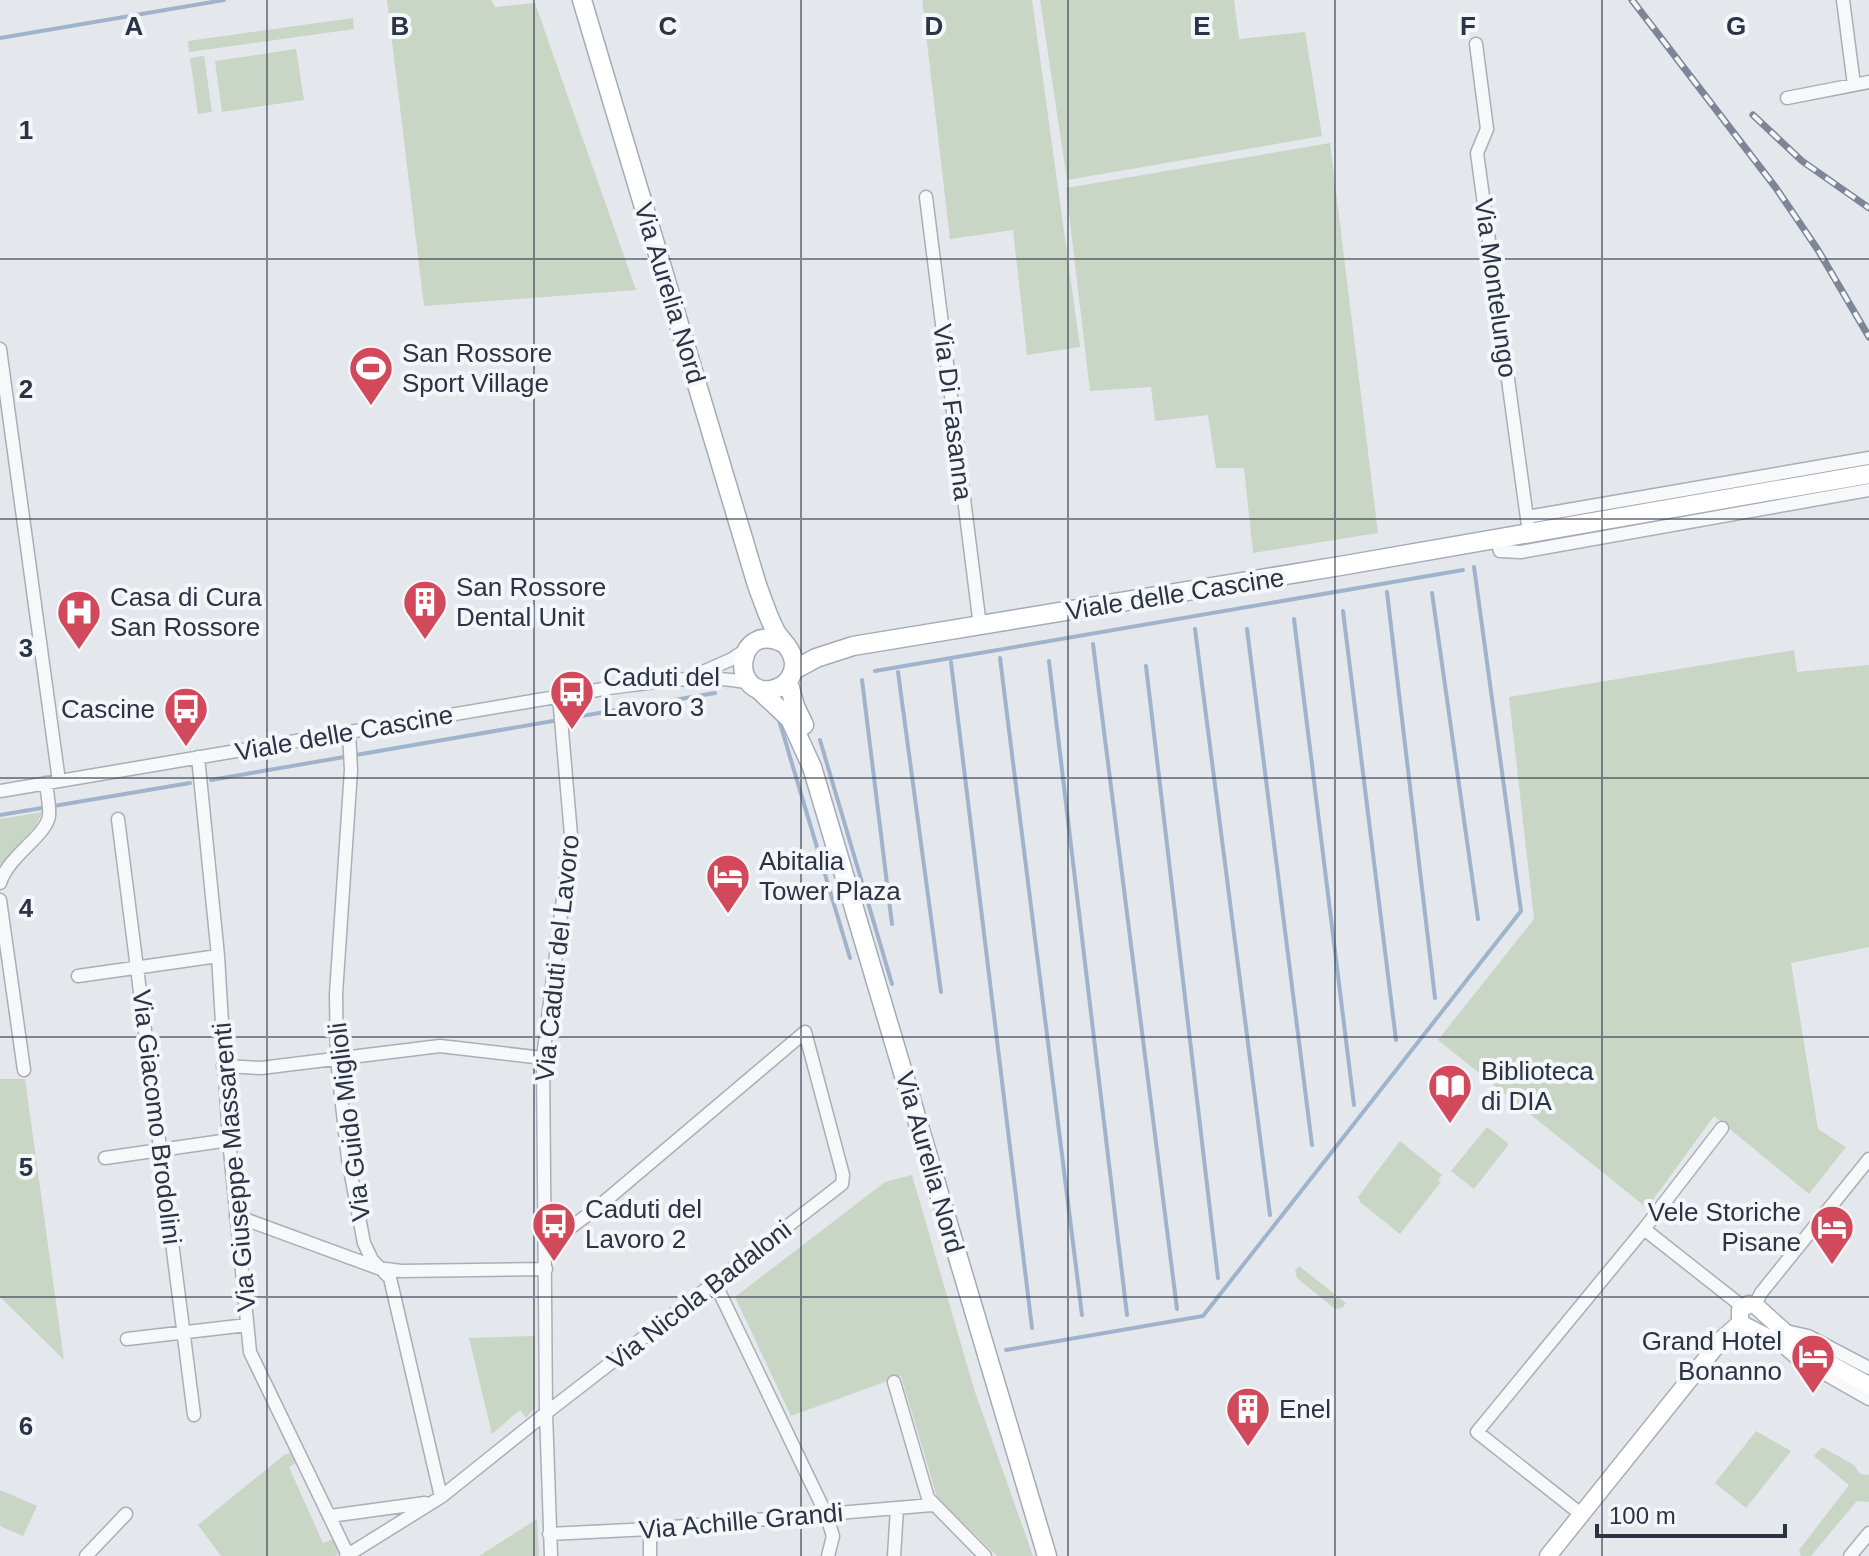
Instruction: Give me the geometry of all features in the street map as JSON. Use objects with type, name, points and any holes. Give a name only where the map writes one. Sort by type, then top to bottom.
[{"type":"main road","name":"Via Aurelia Nord","points":[[582,0],[757,585],[772,625],[785,645]]},
{"type":"main road","name":"Viale delle Cascine","points":[[791,675],[808,661],[853,646],[1496,538],[1528,525],[1869,474]]},
{"type":"main road","name":"Via Aurelia Nord","points":[[751,645],[758,628],[757,585]]},
{"type":"main road","points":[[768,638],[785,645],[793,657],[791,675],[774,689],[754,685],[743,670],[742,662],[751,645],[768,638]]},
{"type":"main road","name":"Viale delle Cascine","points":[[785,645],[853,646]]},
{"type":"main road","name":"Via Aurelia Nord","points":[[791,675],[809,742],[812,767]]},
{"type":"main road","name":"Via Aurelia Nord","points":[[754,685],[790,719],[812,767],[1047,1556]]},
{"type":"street","points":[[1843,0],[1854,85]]},
{"type":"street","name":"Via Montelungo","points":[[1476,44],[1487,129],[1477,153],[1528,525]]},
{"type":"street","points":[[1787,98],[1869,82]]},
{"type":"street","name":"Via Di Fasanna","points":[[926,197],[980,626]]},
{"type":"street","points":[[0,349],[52,782],[45,825],[7,866],[0,883]]},
{"type":"street","name":"Viale delle Cascine","points":[[1528,525],[1869,458]]},
{"type":"street","points":[[1496,538],[1500,551],[1521,552],[1869,490]]},
{"type":"street","name":"Viale delle Cascine","points":[[689,678],[732,659],[751,645]]},
{"type":"street","name":"Viale delle Cascine","points":[[0,791],[349,732],[560,702],[689,678],[725,678],[754,685]]},
{"type":"street","name":"Via Caduti del Lavoro","points":[[551,1556],[546,1413],[543,1058],[571,835],[560,702]]},
{"type":"street","name":"Via Guido Miglioli","points":[[349,732],[352,764],[336,994],[337,1059],[348,1159],[364,1243],[378,1268],[390,1278],[436,1500]]},
{"type":"street","name":"Via Giuseppe Massarenti","points":[[198,757],[218,956],[223,1066],[250,1352],[347,1555]]},
{"type":"street","name":"Via Giacomo Brodolini","points":[[118,819],[194,1415]]},
{"type":"street","points":[[0,900],[24,1070]]},
{"type":"street","points":[[78,976],[218,956]]},
{"type":"street","name":"Via Nicola Badaloni","points":[[347,1555],[436,1500],[844,1181],[805,1032],[598,1207],[546,1246]]},
{"type":"street","points":[[223,1066],[261,1068],[440,1046],[543,1058]]},
{"type":"street","points":[[1582,1515],[1477,1432],[1644,1229],[1722,1128]]},
{"type":"street","points":[[105,1158],[229,1140]]},
{"type":"street","points":[[1548,1556],[1722,1339],[1751,1316],[1761,1293],[1869,1159]]},
{"type":"street","points":[[236,1216],[378,1268],[401,1271],[546,1269]]},
{"type":"street","points":[[1644,1229],[1751,1316],[1782,1337],[1869,1385]]},
{"type":"street","points":[[715,1283],[826,1514],[833,1536],[828,1556]]},
{"type":"street","points":[[127,1339],[247,1325]]},
{"type":"street","points":[[1782,1337],[1808,1336],[1869,1368]]},
{"type":"street","points":[[1782,1337],[1795,1357],[1869,1399]]},
{"type":"street","points":[[894,1382],[924,1488],[932,1505],[985,1556]]},
{"type":"street","points":[[330,1516],[436,1500]]},
{"type":"street","name":"Via Achille Grandi","points":[[549,1534],[650,1529],[932,1505]]},
{"type":"street","points":[[894,1556],[897,1508]]},
{"type":"street","points":[[86,1556],[126,1514]]},
{"type":"street","points":[[650,1529],[650,1556]]},
{"type":"street","points":[[1850,1556],[1869,1533]]},
{"type":"green space","points":[[387,0],[491,0],[495,7],[535,3],[636,290],[424,306]]},
{"type":"green space","points":[[922,0],[1032,0],[1080,347],[1027,355],[1013,230],[950,239]]},
{"type":"green space","points":[[1040,0],[1234,0],[1239,39],[1305,32],[1322,136],[1067,180]]},
{"type":"green space","points":[[353,18],[354,29],[189,52],[188,41]]},
{"type":"green space","points":[[296,49],[304,100],[222,112],[215,61]]},
{"type":"green space","points":[[204,56],[212,112],[198,114],[190,58]]},
{"type":"green space","points":[[1330,143],[1378,533],[1253,553],[1244,468],[1216,468],[1208,415],[1155,421],[1151,387],[1090,391],[1066,188]]},
{"type":"green space","points":[[1794,650],[1797,672],[1869,665],[1869,947],[1791,963],[1818,1129],[1846,1147],[1809,1194],[1714,1116],[1647,1208],[1438,1040],[1534,919],[1509,697]]},
{"type":"green space","points":[[43,812],[35,826],[0,865],[0,819]]},
{"type":"green space","points":[[0,1079],[25,1079],[64,1360],[0,1297]]},
{"type":"green space","points":[[1487,1127],[1509,1144],[1474,1189],[1451,1171]]},
{"type":"green space","points":[[1400,1141],[1442,1175],[1438,1180],[1441,1182],[1400,1234],[1360,1202],[1358,1197]]},
{"type":"green space","points":[[912,1175],[974,1389],[1033,1556],[997,1556],[937,1497],[901,1376],[791,1416],[735,1297],[885,1182]]},
{"type":"green space","points":[[1299,1266],[1346,1303],[1342,1308],[1335,1309],[1297,1278],[1295,1271]]},
{"type":"green space","points":[[535,1336],[535,1407],[526,1418],[520,1410],[492,1434],[469,1338]]},
{"type":"green space","points":[[1756,1431],[1791,1451],[1746,1508],[1715,1483]]},
{"type":"green space","points":[[1822,1447],[1854,1465],[1860,1474],[1869,1475],[1869,1502],[1857,1501],[1811,1556],[1801,1556],[1799,1550],[1849,1485],[1814,1456]]},
{"type":"green space","points":[[290,1453],[298,1462],[289,1467],[323,1543],[333,1539],[339,1552],[336,1556],[221,1556],[198,1525]]},
{"type":"green space","points":[[0,1490],[37,1506],[23,1536],[0,1526]]},
{"type":"green space","points":[[537,1519],[539,1556],[479,1556]]},
{"type":"waterway","points":[[0,38],[224,0]]},
{"type":"waterway","points":[[1006,1350],[1203,1316],[1521,911],[1474,567]]},
{"type":"waterway","points":[[875,671],[1463,570]]},
{"type":"waterway","points":[[1387,592],[1435,998]]},
{"type":"waterway","points":[[1432,593],[1478,919]]},
{"type":"waterway","points":[[1343,611],[1396,1040]]},
{"type":"waterway","points":[[1294,619],[1354,1105]]},
{"type":"waterway","points":[[1195,629],[1270,1215]]},
{"type":"waterway","points":[[1247,629],[1312,1145]]},
{"type":"waterway","points":[[1093,644],[1177,1309]]},
{"type":"waterway","points":[[1000,658],[1082,1315]]},
{"type":"waterway","points":[[1049,661],[1127,1315]]},
{"type":"waterway","points":[[951,662],[1032,1328]]},
{"type":"waterway","points":[[1146,666],[1218,1278]]},
{"type":"waterway","points":[[898,672],[941,992]]},
{"type":"waterway","points":[[862,680],[892,924]]},
{"type":"waterway","points":[[211,780],[715,693]]},
{"type":"waterway","points":[[779,720],[850,958]]},
{"type":"waterway","points":[[820,740],[892,984]]},
{"type":"waterway","points":[[0,815],[190,783]]},
{"type":"railway","points":[[1632,0],[1776,188],[1818,250],[1869,337]]},
{"type":"railway","points":[[1753,115],[1802,161],[1869,208]]},
{"type":"place","name":"San Rossore Sport Village","points":[[371,407]]},
{"type":"place","name":"San Rossore Dental Unit","points":[[425,641]]},
{"type":"place","name":"Casa di Cura San Rossore","points":[[79,651]]},
{"type":"place","name":"Caduti del Lavoro 3","points":[[572,731]]},
{"type":"place","name":"Cascine","points":[[186,748]]},
{"type":"place","name":"Abitalia Tower Plaza","points":[[728,915]]},
{"type":"place","name":"Biblioteca di DIA","points":[[1450,1125]]},
{"type":"place","name":"Caduti del Lavoro 2","points":[[554,1263]]},
{"type":"place","name":"Vele Storiche Pisane","points":[[1832,1266]]},
{"type":"place","name":"Grand Hotel Bonanno","points":[[1813,1395]]},
{"type":"place","name":"Enel","points":[[1248,1448]]}]
